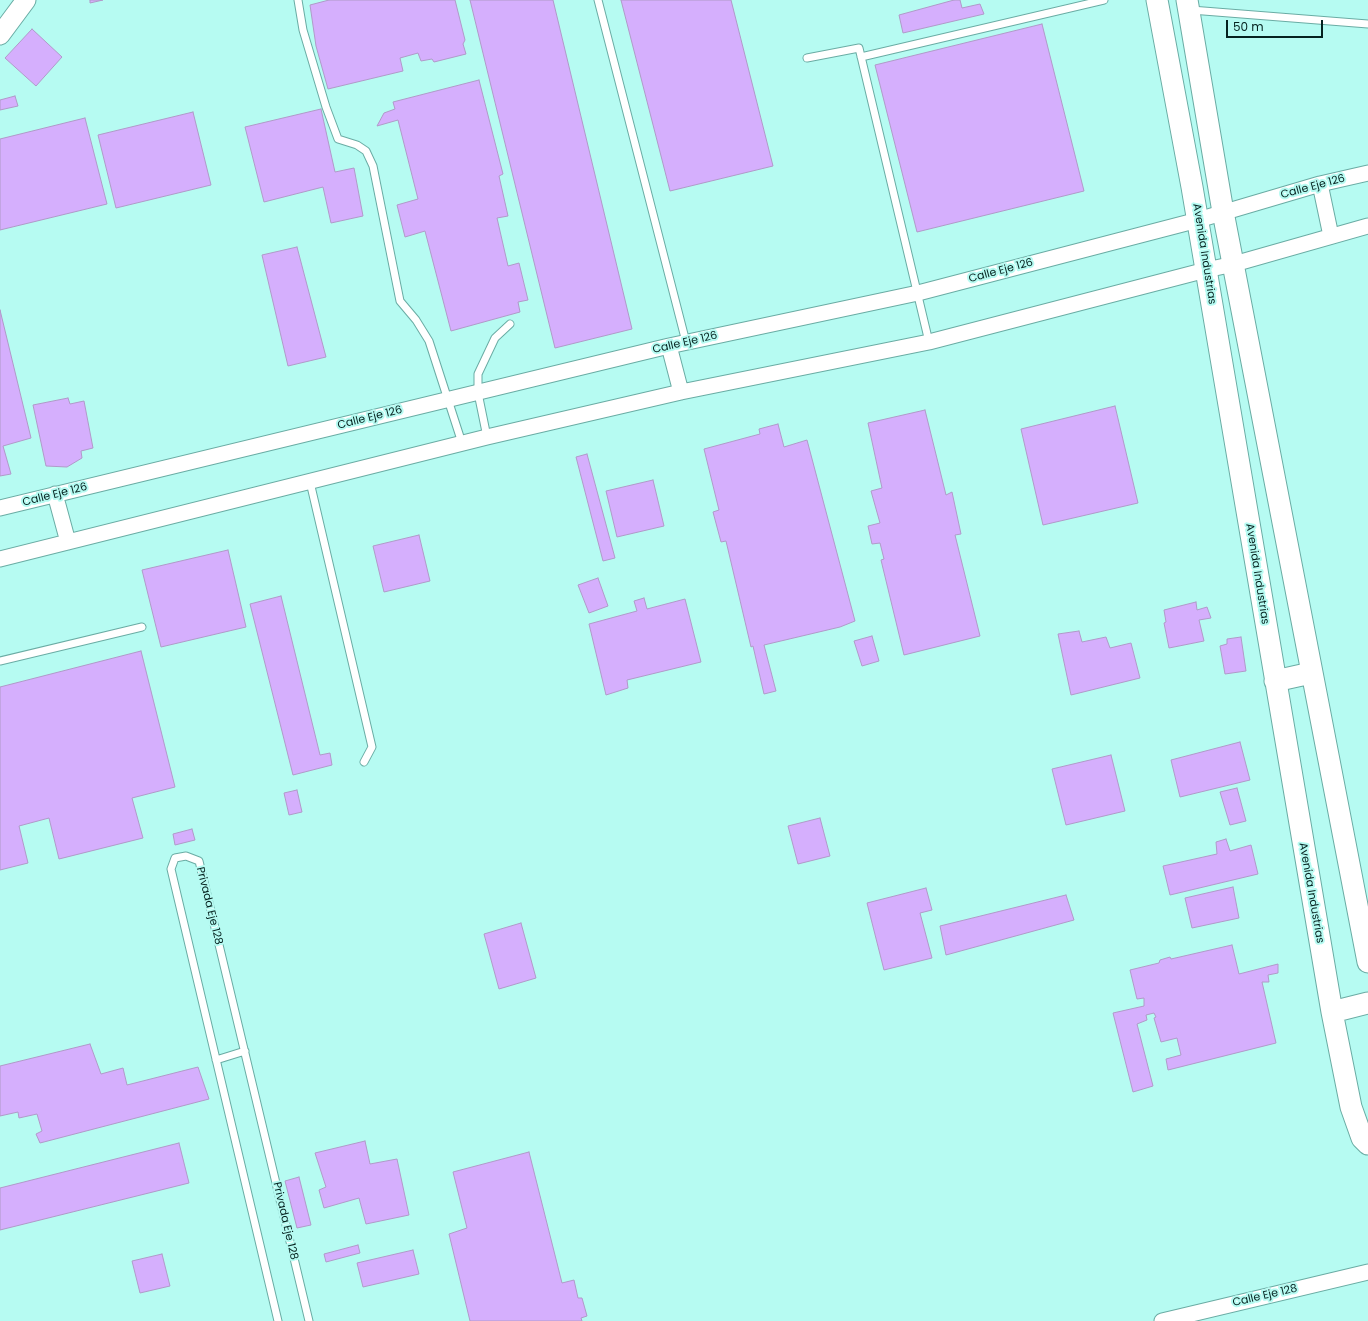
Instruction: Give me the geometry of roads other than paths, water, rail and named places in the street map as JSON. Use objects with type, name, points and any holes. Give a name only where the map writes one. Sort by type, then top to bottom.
[{"type":"main road","name":"Avenida Industrias","points":[[1157,0],[1198,220],[1332,1012],[1351,1107],[1362,1138],[1368,1144]]},
{"type":"main road","points":[[1188,5],[1224,212],[1311,673],[1368,962]]},
{"type":"main road","points":[[1275,681],[1311,673]]},
{"type":"main road","points":[[1332,1012],[1368,1003]]},
{"type":"street","points":[[0,35],[26,0]]},
{"type":"street","name":"Calle Eje 126","points":[[0,508],[686,342],[918,293],[1198,220],[1320,184],[1368,173]]},
{"type":"street","points":[[1320,184],[1331,236]]},
{"type":"street","points":[[0,559],[487,437],[681,392],[929,342],[1234,264],[1368,226]]},
{"type":"street","points":[[669,346],[681,392]]},
{"type":"street","points":[[55,494],[68,542]]},
{"type":"street","name":"Calle Eje 128","points":[[1162,1321],[1368,1272]]},
{"type":"lane","points":[[298,0],[303,30],[324,100],[338,139],[357,145],[366,151],[374,166],[400,301],[416,320],[429,341],[462,443]]},
{"type":"lane","points":[[598,0],[686,342]]},
{"type":"lane","points":[[861,57],[1104,0]]},
{"type":"lane","points":[[1188,5],[1368,24]]},
{"type":"lane","points":[[807,58],[859,48],[929,342]]},
{"type":"lane","points":[[487,437],[478,393],[478,374],[495,338],[510,324]]},
{"type":"lane","points":[[310,482],[372,747],[364,762]]},
{"type":"lane","points":[[0,661],[142,627]]},
{"type":"lane","name":"Privada Eje 128","points":[[278,1321],[170,870],[175,858],[186,856],[199,861],[309,1321]]},
{"type":"lane","points":[[216,1060],[245,1051]]}]
